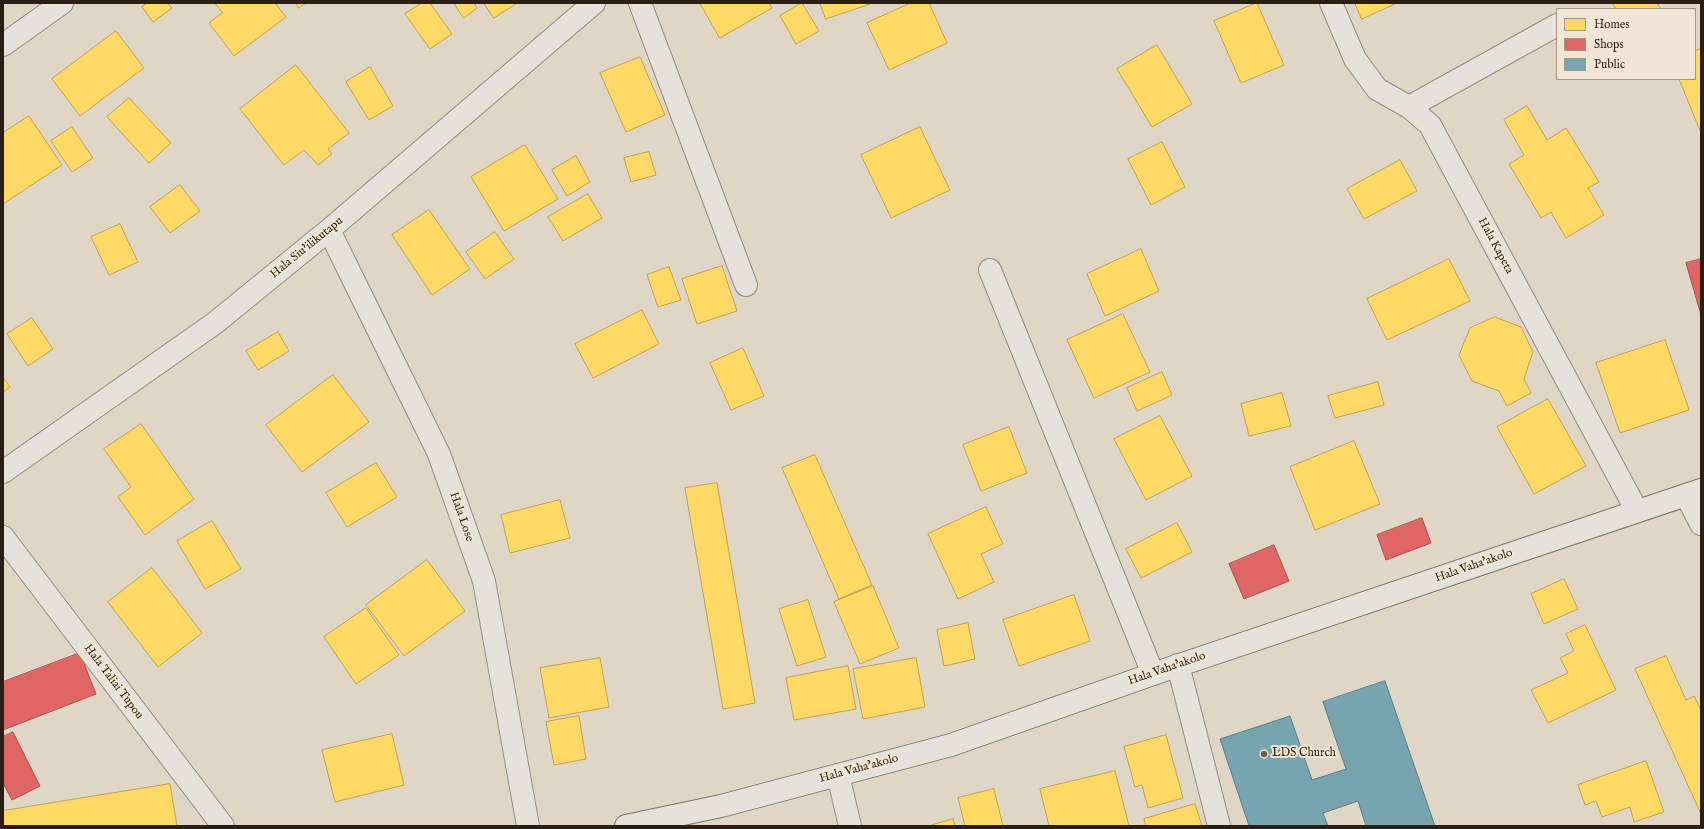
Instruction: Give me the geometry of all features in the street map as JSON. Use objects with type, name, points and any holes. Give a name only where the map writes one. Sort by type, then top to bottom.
[{"type":"street","points":[[3,45],[38,10],[62,3]]},
{"type":"street","name":"Hala Siu'ilikutapu","points":[[3,472],[215,323],[330,230],[594,3]]},
{"type":"street","points":[[640,3],[746,285]]},
{"type":"street","name":"Hala Kapeta","points":[[1331,3],[1355,59],[1377,89],[1409,107],[1430,125],[1637,511]]},
{"type":"street","points":[[1409,107],[1556,27]]},
{"type":"street","name":"Hala Lose","points":[[330,230],[439,454],[484,581],[528,826]]},
{"type":"street","points":[[990,270],[1153,674]]},
{"type":"street","points":[[1694,492],[1701,524]]},
{"type":"street","name":"Hala Vaha'akolo","points":[[626,826],[721,806],[951,745],[1178,665],[1694,492]]},
{"type":"street","name":"Hala Taliai Tupou","points":[[3,537],[223,826]]},
{"type":"street","points":[[1178,665],[1219,826]]},
{"type":"street","points":[[838,775],[850,826]]},
{"type":"building: Homes","points":[[147,3],[167,3],[172,8],[153,22],[142,7]]},
{"type":"building: Homes","points":[[215,3],[275,3],[286,17],[234,56],[209,23],[222,13]]},
{"type":"building: Homes","points":[[296,3],[306,3],[299,8]]},
{"type":"building: Homes","points":[[422,3],[430,3],[452,34],[430,49],[405,14]]},
{"type":"building: Homes","points":[[454,3],[474,3],[477,8],[464,18]]},
{"type":"building: Homes","points":[[484,3],[517,3],[494,18]]},
{"type":"building: Homes","points":[[700,3],[769,3],[772,8],[720,38]]},
{"type":"building: Homes","points":[[802,3],[819,31],[796,44],[780,16]]},
{"type":"building: Homes","points":[[820,3],[873,3],[826,19]]},
{"type":"building: Homes","points":[[911,3],[929,3],[947,43],[889,70],[867,23]]},
{"type":"building: Homes","points":[[1257,3],[1284,65],[1241,83],[1214,21]]},
{"type":"building: Homes","points":[[1355,3],[1397,3],[1362,19]]},
{"type":"building: Homes","points":[[1657,3],[1660,8],[1615,8],[1613,4]]},
{"type":"building: Homes","points":[[116,31],[144,68],[80,116],[52,79]]},
{"type":"building: Homes","points":[[1157,45],[1192,104],[1152,127],[1117,69]]},
{"type":"building: Homes","points":[[1701,49],[1701,133],[1679,80],[1696,80],[1696,51]]},
{"type":"building: Homes","points":[[640,57],[665,115],[626,132],[600,73]]},
{"type":"building: Homes","points":[[296,65],[349,133],[328,149],[332,154],[318,165],[304,150],[284,165],[240,109]]},
{"type":"building: Homes","points":[[370,67],[393,106],[369,120],[346,82]]},
{"type":"building: Homes","points":[[129,98],[171,143],[149,163],[107,117]]},
{"type":"building: Homes","points":[[1527,106],[1547,140],[1566,128],[1599,182],[1588,188],[1604,215],[1566,238],[1551,212],[1541,218],[1509,164],[1524,155],[1504,120]]},
{"type":"building: Homes","points":[[29,116],[62,165],[3,204],[3,133]]},
{"type":"building: Homes","points":[[72,127],[93,158],[72,172],[51,141]]},
{"type":"building: Homes","points":[[920,127],[950,190],[891,218],[861,155]]},
{"type":"building: Homes","points":[[1162,142],[1185,187],[1151,205],[1128,159]]},
{"type":"building: Homes","points":[[525,145],[558,199],[504,231],[471,177]]},
{"type":"building: Homes","points":[[649,152],[656,175],[631,182],[624,158]]},
{"type":"building: Homes","points":[[576,156],[590,182],[567,196],[552,170]]},
{"type":"building: Homes","points":[[1400,160],[1417,191],[1364,219],[1347,189]]},
{"type":"building: Homes","points":[[180,185],[200,211],[170,233],[150,207]]},
{"type":"building: Homes","points":[[588,194],[602,218],[563,241],[548,217]]},
{"type":"building: Homes","points":[[429,210],[470,269],[432,295],[392,235]]},
{"type":"building: Homes","points":[[120,224],[138,262],[109,275],[91,237]]},
{"type":"building: Homes","points":[[495,232],[514,259],[485,279],[466,252]]},
{"type":"building: Homes","points":[[1141,249],[1159,291],[1105,316],[1087,274]]},
{"type":"building: Homes","points":[[1449,259],[1470,301],[1387,340],[1367,299]]},
{"type":"building: Homes","points":[[722,266],[737,311],[697,324],[682,279]]},
{"type":"building: Homes","points":[[669,267],[681,300],[658,307],[647,275]]},
{"type":"building: Homes","points":[[642,310],[659,344],[593,378],[575,344]]},
{"type":"building: Homes","points":[[1123,314],[1150,372],[1094,398],[1067,340]]},
{"type":"building: Homes","points":[[1495,317],[1521,327],[1533,352],[1524,379],[1531,393],[1507,406],[1499,391],[1472,381],[1459,355],[1470,328]]},
{"type":"building: Homes","points":[[32,318],[53,349],[28,366],[7,334]]},
{"type":"building: Homes","points":[[278,332],[289,351],[258,370],[246,351]]},
{"type":"building: Homes","points":[[1665,340],[1689,410],[1620,433],[1596,363]]},
{"type":"building: Homes","points":[[743,348],[764,396],[731,410],[710,363]]},
{"type":"building: Homes","points":[[1162,372],[1172,395],[1137,411],[1127,388]]},
{"type":"building: Homes","points":[[333,375],[369,422],[302,472],[266,425]]},
{"type":"building: Homes","points":[[3,377],[10,387],[3,392]]},
{"type":"building: Homes","points":[[1378,382],[1384,405],[1335,418],[1328,396]]},
{"type":"building: Homes","points":[[1282,393],[1291,426],[1249,436],[1241,404]]},
{"type":"building: Homes","points":[[1548,399],[1586,466],[1534,494],[1497,427]]},
{"type":"building: Homes","points":[[1160,416],[1192,476],[1146,500],[1114,439]]},
{"type":"building: Homes","points":[[141,424],[194,499],[145,535],[118,497],[131,487],[104,449]]},
{"type":"building: Homes","points":[[1009,427],[1027,473],[981,491],[963,445]]},
{"type":"building: Homes","points":[[1354,441],[1380,504],[1315,530],[1290,467]]},
{"type":"building: Homes","points":[[815,455],[872,585],[839,599],[782,468]]},
{"type":"building: Homes","points":[[376,463],[397,497],[347,527],[326,493]]},
{"type":"building: Homes","points":[[717,483],[755,703],[723,709],[685,488]]},
{"type":"building: Homes","points":[[560,500],[570,538],[510,553],[501,515]]},
{"type":"building: Homes","points":[[986,507],[1003,544],[981,554],[994,582],[958,599],[928,534]]},
{"type":"building: Homes","points":[[212,521],[241,569],[205,589],[177,541]]},
{"type":"building: Homes","points":[[1177,523],[1192,552],[1141,578],[1126,549]]},
{"type":"building: Homes","points":[[427,560],[465,611],[404,656],[366,605]]},
{"type":"building: Homes","points":[[152,568],[202,633],[158,667],[108,602]]},
{"type":"building: Homes","points":[[1564,579],[1578,609],[1544,624],[1531,594]]},
{"type":"building: Homes","points":[[873,586],[899,648],[860,664],[834,602]]},
{"type":"building: Homes","points":[[1074,595],[1090,641],[1019,666],[1003,620]]},
{"type":"building: Homes","points":[[808,600],[826,657],[797,666],[779,609]]},
{"type":"building: Homes","points":[[366,608],[399,655],[356,684],[324,637]]},
{"type":"building: Homes","points":[[968,623],[975,659],[944,666],[937,630]]},
{"type":"building: Homes","points":[[1585,625],[1616,690],[1548,723],[1531,690],[1568,673],[1560,658],[1574,651],[1566,634]]},
{"type":"building: Homes","points":[[1666,656],[1686,700],[1694,696],[1701,710],[1701,814],[1635,669]]},
{"type":"building: Homes","points":[[600,658],[609,707],[549,718],[540,668]]},
{"type":"building: Homes","points":[[916,658],[925,707],[863,719],[853,669]]},
{"type":"building: Homes","points":[[848,666],[856,709],[794,720],[786,678]]},
{"type":"building: Homes","points":[[579,716],[586,759],[554,765],[546,722]]},
{"type":"building: Homes","points":[[392,734],[404,785],[335,802],[322,750]]},
{"type":"building: Homes","points":[[1166,735],[1183,798],[1148,808],[1142,785],[1135,787],[1124,747]]},
{"type":"building: Homes","points":[[1646,761],[1664,812],[1634,822],[1630,807],[1602,817],[1596,801],[1585,805],[1578,785]]},
{"type":"building: Homes","points":[[1115,771],[1129,826],[1049,826],[1040,789]]},
{"type":"building: Homes","points":[[170,784],[177,826],[3,826],[3,811]]},
{"type":"building: Homes","points":[[994,789],[1003,826],[965,826],[958,798]]},
{"type":"building: Homes","points":[[1195,804],[1202,826],[1146,826],[1144,819]]},
{"type":"building: Homes","points":[[953,819],[955,826],[929,826]]},
{"type":"building: Shops","points":[[1701,259],[1701,315],[1686,263]]},
{"type":"building: Shops","points":[[1422,518],[1431,543],[1386,560],[1377,535]]},
{"type":"building: Shops","points":[[1274,545],[1289,581],[1244,599],[1229,564]]},
{"type":"building: Shops","points":[[80,653],[96,694],[3,730],[3,682]]},
{"type":"building: Shops","points":[[13,732],[40,786],[12,800],[3,783],[3,737]]},
{"type":"building: Public","name":"LDS Church","points":[[1385,681],[1435,826],[1366,826],[1358,801],[1323,813],[1328,826],[1249,826],[1220,739],[1290,716],[1312,780],[1346,769],[1323,702]]},
{"type":"place","name":"LDS Church","points":[[1264,754]]}]
